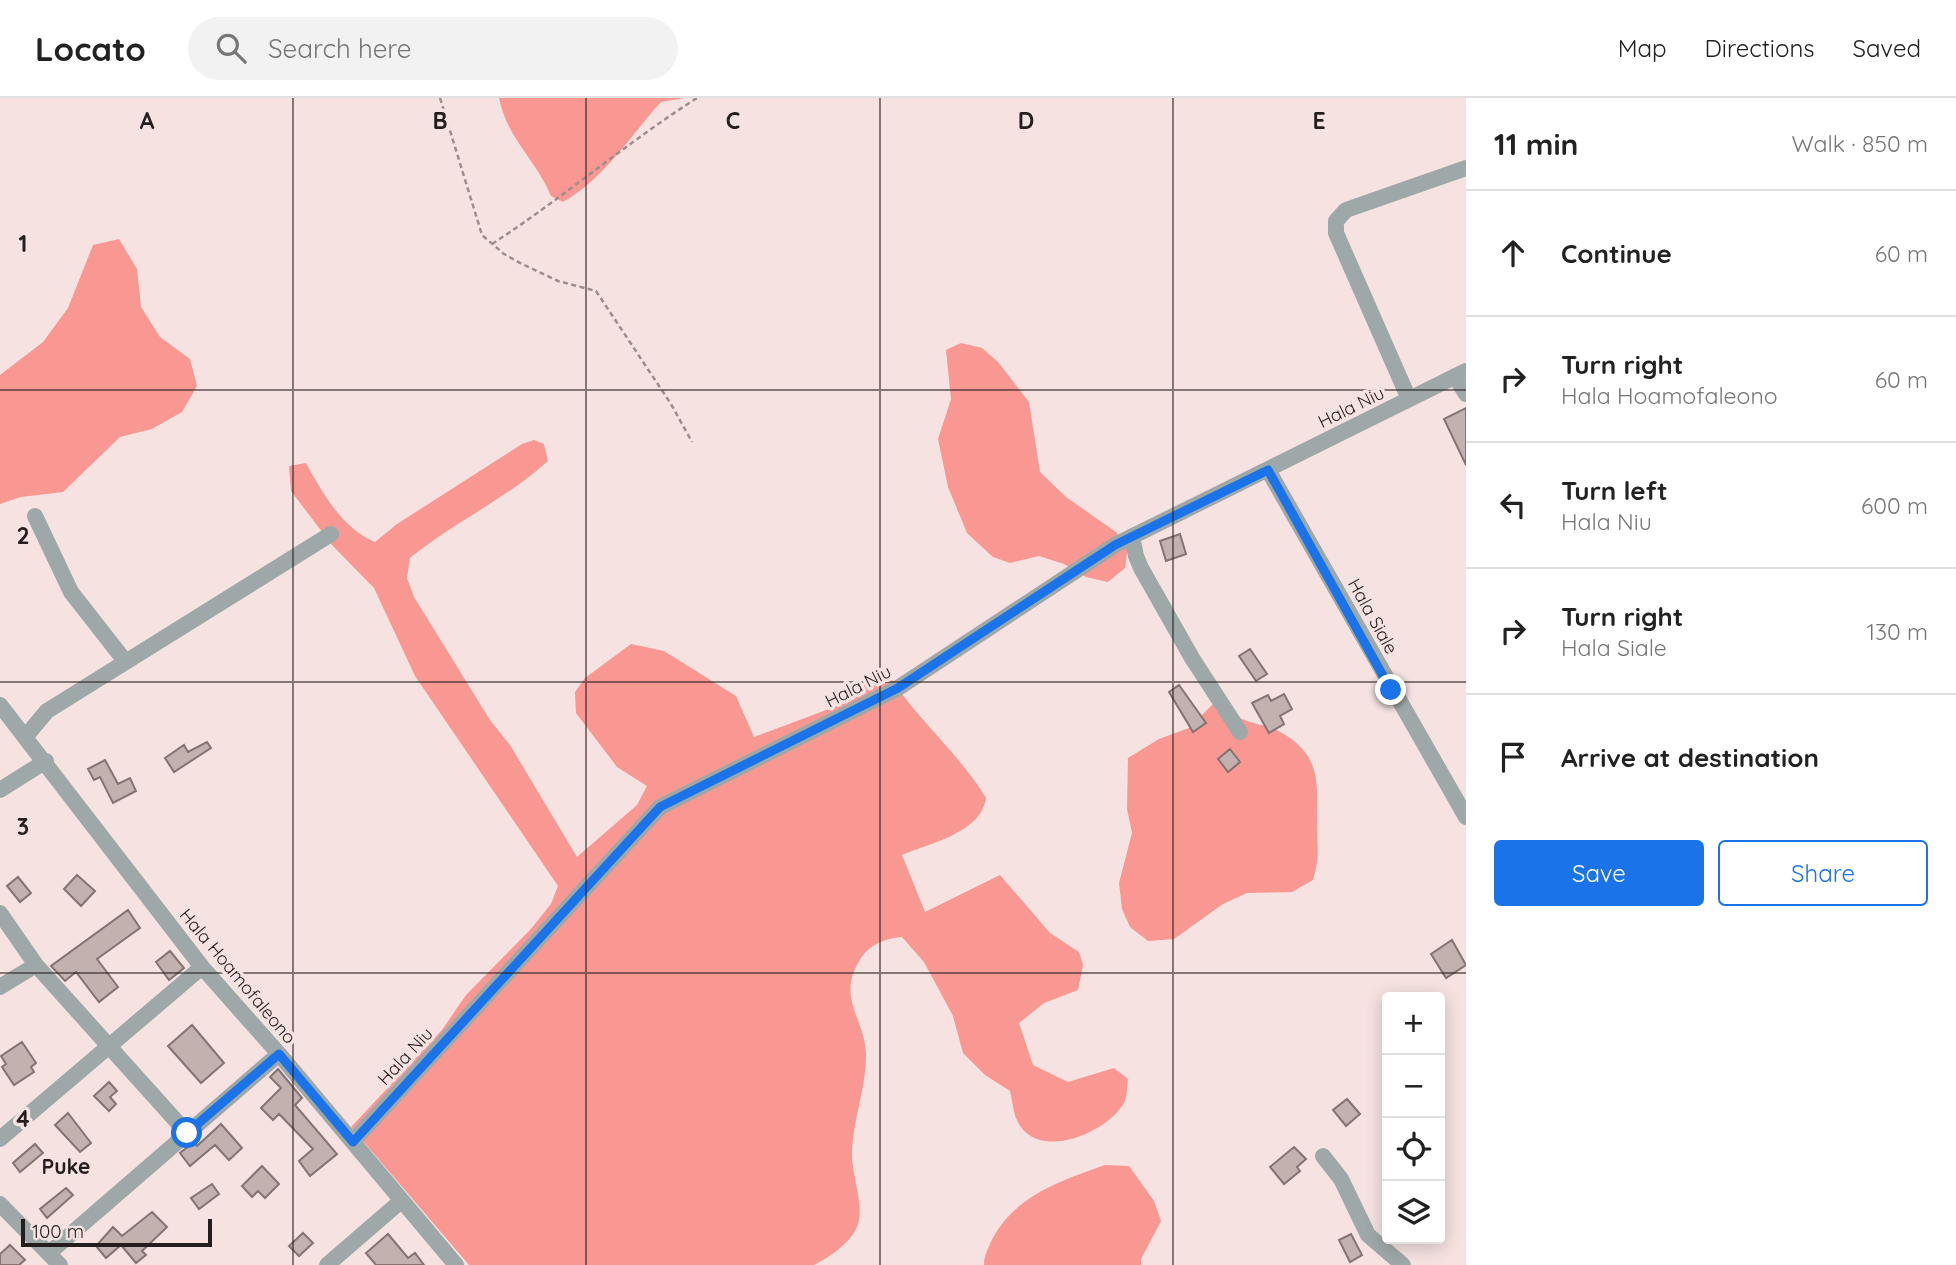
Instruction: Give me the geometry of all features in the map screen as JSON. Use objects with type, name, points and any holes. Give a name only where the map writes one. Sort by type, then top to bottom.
[{"type":"street","points":[[1409,400],[1336,233],[1336,221],[1346,210],[1466,168]]},
{"type":"street","points":[[1461,374],[1466,394]]},
{"type":"street","name":"Hala Niu","points":[[353,1142],[660,807],[898,688],[1132,536],[1461,374]]},
{"type":"street","name":"Hala Siale","points":[[1268,470],[1466,817]]},
{"type":"street","points":[[35,516],[71,592],[125,661]]},
{"type":"street","points":[[26,736],[47,711],[331,534]]},
{"type":"street","points":[[1132,536],[1141,568],[1192,658],[1240,732]]},
{"type":"street","name":"Hala Hoamofaleono","points":[[0,705],[47,761],[202,967],[279,1054],[456,1265]]},
{"type":"street","points":[[0,790],[47,761]]},
{"type":"street","points":[[0,913],[36,965],[187,1133]]},
{"type":"street","points":[[0,987],[36,965]]},
{"type":"street","points":[[0,1139],[202,967]]},
{"type":"street","points":[[0,1204],[55,1259],[187,1133],[279,1054]]},
{"type":"street","points":[[1323,1156],[1340,1179],[1368,1235],[1403,1265]]},
{"type":"street","points":[[327,1265],[401,1201]]},
{"type":"path","points":[[440,98],[482,235],[504,254],[558,281],[596,291],[692,442]]},
{"type":"path","points":[[492,244],[544,211],[662,120],[697,98]]},
{"type":"shaded area","points":[[499,98],[685,98],[661,102],[604,169],[563,202],[551,196],[509,126]]},
{"type":"shaded area","points":[[119,239],[137,269],[141,307],[160,337],[190,359],[197,386],[182,412],[152,429],[120,437],[63,492],[21,497],[0,504],[0,375],[43,342],[68,308],[93,245]]},
{"type":"shaded area","points":[[961,343],[982,348],[998,362],[1029,402],[1040,472],[1066,497],[1116,532],[1128,546],[1125,568],[1108,582],[1086,577],[1064,564],[1039,556],[1010,563],[993,557],[967,533],[948,487],[938,439],[951,399],[946,350]]},
{"type":"shaded area","points":[[534,440],[544,444],[548,461],[515,487],[410,558],[407,578],[414,597],[490,720],[510,745],[577,857],[637,805],[647,786],[617,767],[576,713],[575,692],[585,678],[631,644],[664,651],[736,696],[754,737],[837,706],[870,681],[892,680],[976,782],[986,798],[975,820],[965,828],[940,841],[902,855],[925,912],[1000,875],[1050,933],[1079,952],[1083,965],[1078,990],[1044,1003],[1019,1023],[1033,1065],[1068,1082],[1114,1068],[1128,1079],[1125,1101],[1116,1113],[1088,1133],[1071,1139],[1054,1142],[1038,1139],[1025,1132],[1016,1118],[1010,1091],[985,1075],[963,1053],[953,1016],[924,962],[902,937],[884,940],[874,945],[861,958],[851,985],[853,1007],[866,1055],[852,1156],[860,1214],[855,1231],[847,1242],[831,1255],[814,1265],[469,1265],[351,1127],[442,1030],[466,995],[530,930],[551,904],[558,886],[415,676],[374,588],[332,545],[291,491],[289,466],[306,463],[334,509],[353,528],[375,542],[397,524],[522,444]]},
{"type":"shaded area","points":[[1216,701],[1238,717],[1281,732],[1299,745],[1307,755],[1316,777],[1317,788],[1318,853],[1313,880],[1292,892],[1247,893],[1223,904],[1174,939],[1148,941],[1130,927],[1122,909],[1119,883],[1132,833],[1127,809],[1128,758],[1159,739],[1189,728]]},
{"type":"shaded area","points":[[1105,1165],[1129,1166],[1154,1201],[1161,1221],[1141,1259],[1141,1265],[984,1265],[988,1249],[1010,1214],[1038,1193]]},
{"type":"building","points":[[1466,408],[1466,465],[1444,419]]},
{"type":"building","points":[[1180,534],[1186,554],[1166,561],[1160,541]]},
{"type":"building","points":[[1250,649],[1267,674],[1256,681],[1239,656]]},
{"type":"building","points":[[1179,685],[1206,723],[1193,732],[1169,692]]},
{"type":"building","points":[[1284,694],[1292,709],[1280,716],[1284,724],[1269,733],[1252,703],[1268,695],[1271,701]]},
{"type":"building","points":[[207,742],[211,748],[174,772],[165,758],[184,745],[188,752]]},
{"type":"building","points":[[1230,749],[1240,762],[1228,772],[1218,759]]},
{"type":"building","points":[[105,760],[118,784],[130,778],[136,791],[113,803],[100,777],[94,780],[88,769]]},
{"type":"building","points":[[77,875],[95,891],[81,906],[64,889]]},
{"type":"building","points":[[18,877],[31,893],[20,902],[7,886]]},
{"type":"building","points":[[128,910],[140,928],[97,959],[118,987],[99,1002],[76,972],[65,981],[51,966]]},
{"type":"building","points":[[1452,940],[1466,965],[1446,978],[1431,954]]},
{"type":"building","points":[[170,951],[184,968],[169,980],[156,962]]},
{"type":"building","points":[[192,1025],[224,1063],[201,1083],[168,1046]]},
{"type":"building","points":[[22,1042],[36,1063],[31,1067],[34,1072],[14,1085],[2,1067],[6,1064],[1,1056]]},
{"type":"building","points":[[278,1069],[302,1098],[295,1105],[337,1154],[310,1176],[299,1161],[313,1149],[279,1114],[273,1120],[261,1108],[281,1088],[270,1077]]},
{"type":"building","points":[[109,1082],[117,1091],[110,1097],[116,1104],[109,1111],[94,1096]]},
{"type":"building","points":[[1347,1099],[1360,1114],[1346,1126],[1333,1110]]},
{"type":"building","points":[[68,1113],[91,1143],[80,1152],[55,1125]]},
{"type":"building","points":[[221,1124],[242,1148],[229,1160],[215,1145],[190,1166],[180,1153],[194,1142],[197,1146]]},
{"type":"building","points":[[35,1144],[43,1153],[20,1172],[13,1163]]},
{"type":"building","points":[[1294,1147],[1306,1159],[1297,1167],[1300,1171],[1284,1184],[1270,1167]]},
{"type":"building","points":[[262,1166],[279,1184],[265,1198],[258,1191],[252,1197],[242,1186]]},
{"type":"building","points":[[212,1184],[219,1194],[199,1209],[191,1198]]},
{"type":"building","points":[[66,1188],[73,1195],[47,1218],[40,1209]]},
{"type":"building","points":[[152,1212],[167,1227],[142,1251],[146,1255],[136,1263],[121,1245],[106,1258],[96,1246],[113,1227],[122,1236]]},
{"type":"building","points":[[303,1233],[313,1243],[299,1256],[289,1246]]},
{"type":"building","points":[[388,1234],[408,1258],[415,1253],[424,1265],[376,1265],[366,1253]]},
{"type":"building","points":[[1351,1234],[1362,1255],[1350,1262],[1339,1240]]},
{"type":"building","points":[[10,1245],[25,1260],[19,1265],[0,1265],[0,1254]]},
{"type":"district","name":"Puke","points":[[66,1166]]},
{"type":"route","points":[[187,1133],[279,1054],[353,1142],[660,807],[898,688],[1115,545],[1268,470],[1391,690]]}]
